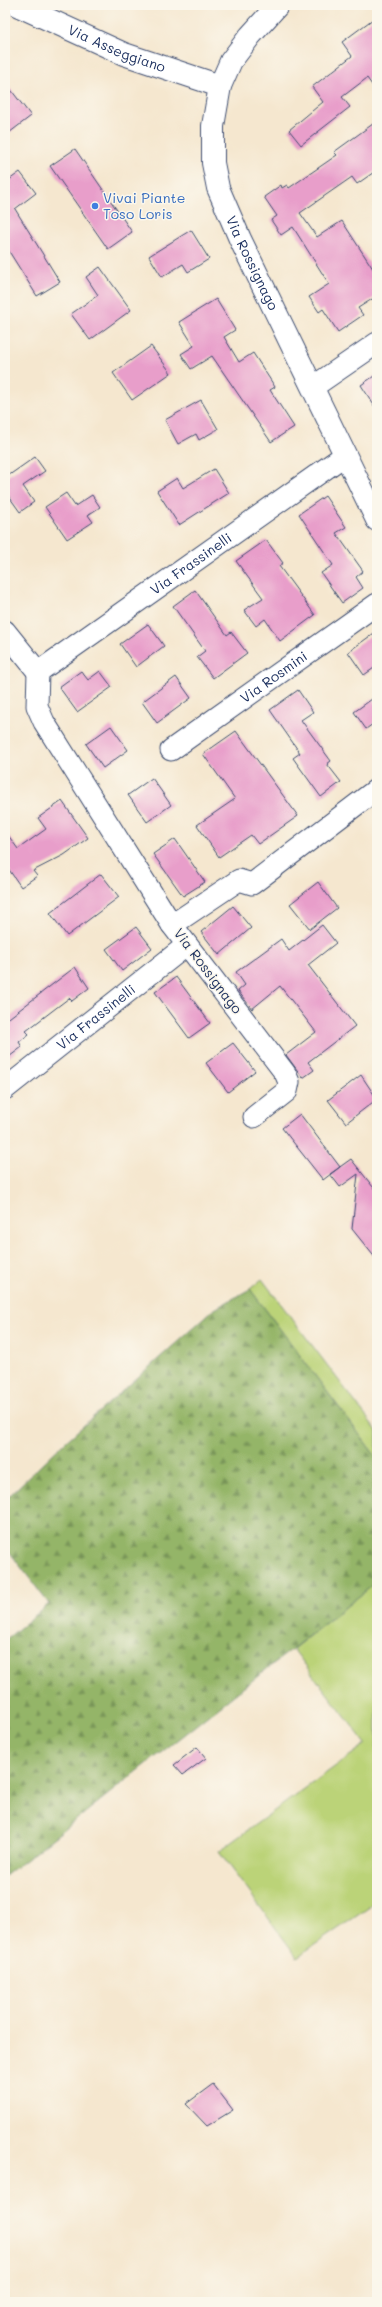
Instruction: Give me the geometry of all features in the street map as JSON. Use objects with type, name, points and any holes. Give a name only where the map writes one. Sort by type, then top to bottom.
[{"type":"street","name":"Via Asseggiano","points":[[17,5],[124,54],[220,86]]},
{"type":"street","name":"Via Rossignago","points":[[278,5],[250,36],[231,61],[220,86],[213,126],[213,163],[218,188],[240,239],[377,520]]},
{"type":"street","points":[[313,387],[377,343]]},
{"type":"street","name":"Via Frassinelli","points":[[38,672],[345,455]]},
{"type":"street","name":"Via Rosmini","points":[[171,750],[377,604]]},
{"type":"street","points":[[5,631],[38,672],[38,706],[44,722],[172,925]]},
{"type":"street","name":"Via Rossignago","points":[[254,1117],[287,1091],[289,1082],[285,1073],[172,925],[239,880],[252,884],[377,789]]},
{"type":"street","name":"Via Frassinelli","points":[[5,1089],[187,945]]},
{"type":"green space","points":[[262,1279],[377,1431],[377,1458],[250,1289]]},
{"type":"green space","points":[[250,1289],[377,1458],[377,1582],[5,1876],[5,1640],[49,1604],[5,1546],[5,1500],[63,1444],[213,1310]]},
{"type":"green space","points":[[377,1582],[377,1902],[297,1957],[219,1851],[366,1744],[293,1649]]},
{"type":"building","points":[[377,16],[377,92],[367,78],[342,97],[350,107],[301,145],[289,130],[323,102],[312,87],[352,56],[342,42]]},
{"type":"building","points":[[5,82],[31,116],[5,136]]},
{"type":"building","points":[[377,121],[377,170],[357,184],[352,177],[300,213],[317,237],[342,221],[377,275],[377,296],[358,308],[363,315],[338,332],[323,309],[319,312],[309,297],[329,284],[293,227],[281,235],[271,220],[277,216],[264,197],[281,185],[282,188],[287,185],[289,188],[337,155],[334,152]]},
{"type":"building","points":[[75,149],[132,232],[108,249],[50,166]]},
{"type":"building","points":[[20,172],[36,193],[15,209],[60,282],[37,296],[5,245],[5,183]]},
{"type":"building","points":[[191,230],[209,259],[188,272],[183,264],[162,277],[149,256]]},
{"type":"building","points":[[100,267],[131,310],[90,340],[71,314],[98,295],[86,277]]},
{"type":"building","points":[[216,299],[235,330],[224,337],[239,362],[253,353],[275,387],[270,390],[294,427],[271,442],[212,356],[191,369],[181,354],[194,346],[179,322]]},
{"type":"building","points":[[151,346],[171,373],[132,400],[113,373]]},
{"type":"building","points":[[377,374],[377,410],[361,385]]},
{"type":"building","points":[[201,400],[218,429],[199,440],[196,434],[178,444],[165,420]]},
{"type":"building","points":[[35,457],[45,471],[23,486],[34,502],[20,512],[5,491],[5,478]]},
{"type":"building","points":[[214,469],[229,493],[179,525],[157,491],[177,478],[183,488]]},
{"type":"building","points":[[66,493],[75,506],[92,495],[100,507],[88,515],[93,522],[67,539],[45,507]]},
{"type":"building","points":[[325,496],[346,527],[336,533],[363,571],[356,577],[363,588],[342,603],[321,573],[333,565],[299,514]]},
{"type":"building","points":[[266,540],[283,563],[279,566],[315,615],[280,641],[265,619],[256,626],[244,610],[263,598],[236,561]]},
{"type":"building","points":[[195,590],[227,635],[231,632],[247,653],[213,678],[197,657],[205,651],[173,606]]},
{"type":"building","points":[[148,624],[164,646],[136,667],[120,644]]},
{"type":"building","points":[[377,631],[377,666],[364,675],[348,652]]},
{"type":"building","points":[[81,671],[88,680],[100,671],[112,687],[77,712],[59,687]]},
{"type":"building","points":[[176,677],[191,698],[157,723],[142,702]]},
{"type":"building","points":[[298,690],[313,712],[301,720],[331,761],[327,764],[341,782],[321,797],[293,758],[300,753],[270,710]]},
{"type":"building","points":[[372,699],[377,706],[377,721],[366,729],[354,712]]},
{"type":"building","points":[[111,726],[128,750],[103,768],[86,744]]},
{"type":"building","points":[[236,731],[298,816],[258,844],[251,835],[219,857],[197,825],[235,799],[203,754]]},
{"type":"building","points":[[152,778],[171,805],[147,822],[128,795]]},
{"type":"building","points":[[62,801],[88,838],[64,855],[33,871],[37,876],[21,887],[5,864],[5,831],[18,849],[46,829],[38,818]]},
{"type":"building","points":[[175,839],[205,882],[183,896],[153,854]]},
{"type":"building","points":[[101,874],[119,897],[67,936],[50,913]]},
{"type":"building","points":[[318,882],[337,908],[310,929],[290,904]]},
{"type":"building","points":[[233,906],[251,928],[219,955],[201,932]]},
{"type":"building","points":[[322,925],[336,943],[308,965],[355,1026],[308,1062],[314,1070],[303,1078],[286,1055],[316,1032],[280,986],[252,1009],[238,991],[245,985],[236,972],[281,939],[289,951]]},
{"type":"building","points":[[136,927],[152,948],[122,971],[106,949]]},
{"type":"building","points":[[75,967],[89,988],[72,1001],[69,998],[26,1031],[29,1034],[19,1042],[22,1047],[5,1060],[5,1021]]},
{"type":"building","points":[[176,977],[210,1023],[189,1038],[155,992]]},
{"type":"building","points":[[233,1043],[255,1071],[228,1092],[206,1063]]},
{"type":"building","points":[[361,1075],[377,1099],[346,1123],[328,1100]]},
{"type":"building","points":[[300,1114],[340,1167],[323,1180],[282,1128]]},
{"type":"building","points":[[351,1159],[377,1192],[377,1260],[352,1229],[358,1174],[340,1187],[330,1174]]},
{"type":"building","points":[[197,1747],[206,1758],[183,1775],[174,1765]]},
{"type":"building","points":[[213,2084],[233,2110],[207,2126],[186,2104]]},
{"type":"place","name":"Vivai Piante Toso Loris","points":[[95,206]]}]
